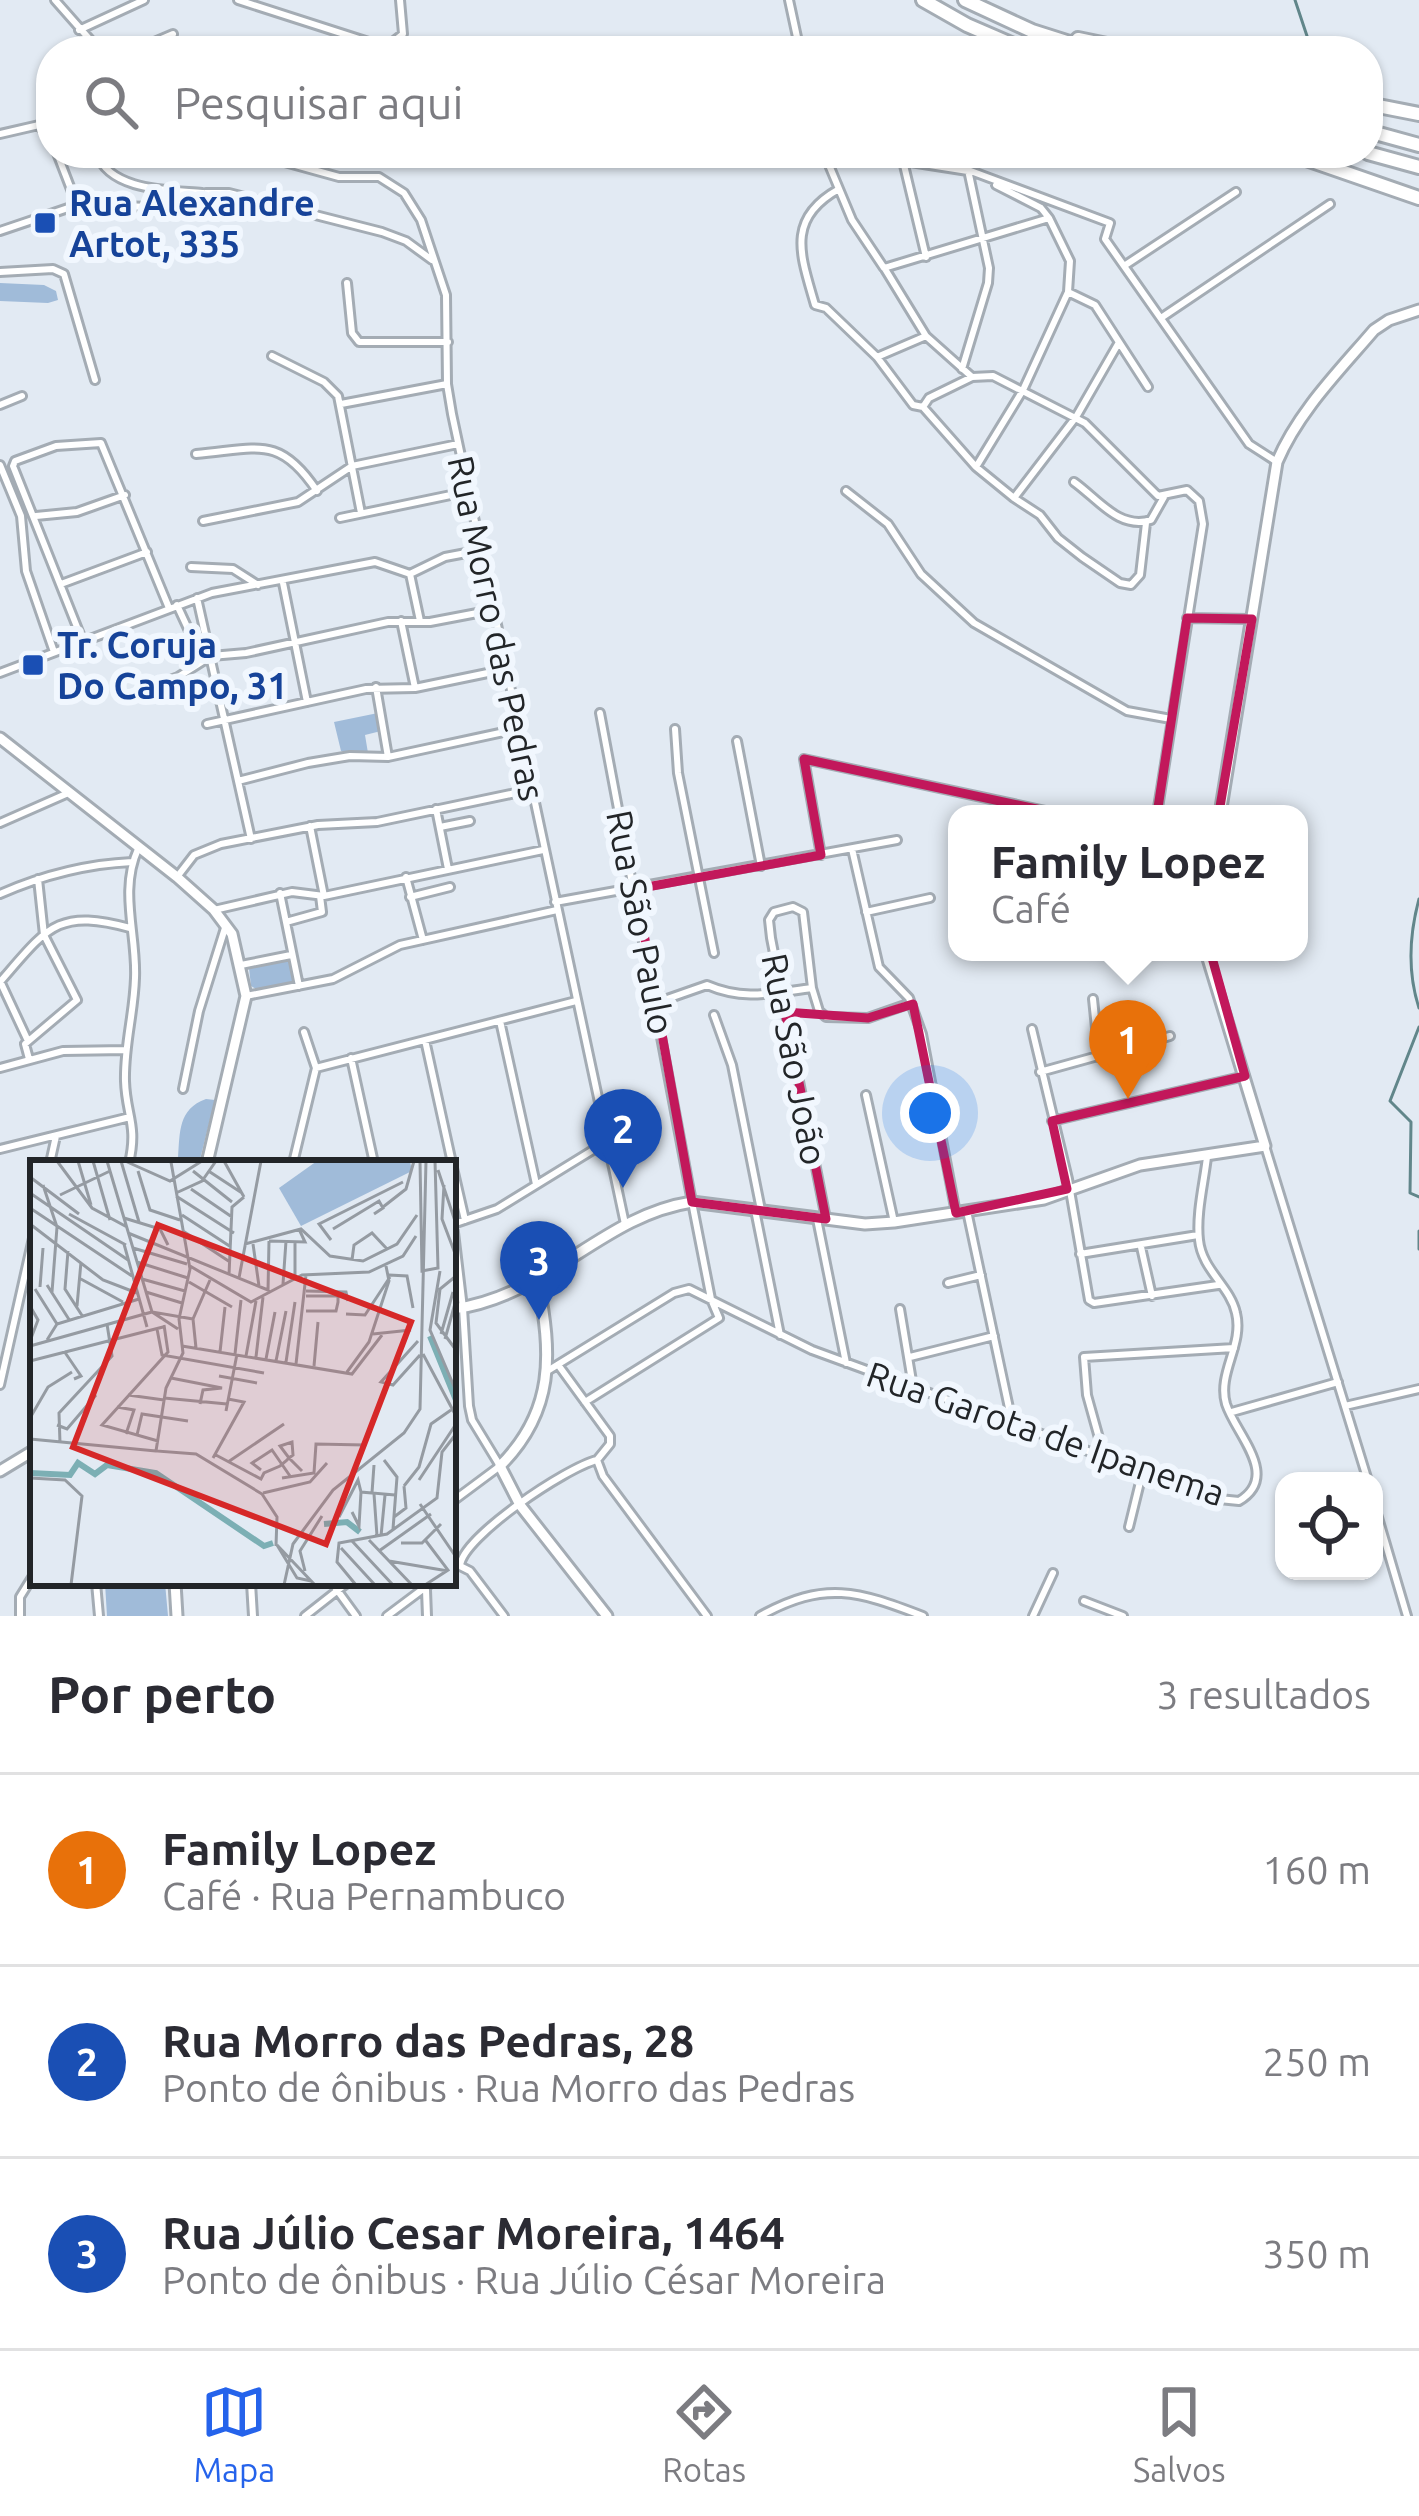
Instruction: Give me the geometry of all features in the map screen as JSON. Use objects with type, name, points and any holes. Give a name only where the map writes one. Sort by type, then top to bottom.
[{"type":"highway","points":[[922,0],[993,36]]},
{"type":"highway","points":[[965,0],[1046,36]]},
{"type":"highway","points":[[1383,107],[1419,114]]},
{"type":"highway","points":[[1383,135],[1419,145]]},
{"type":"highway","points":[[1383,157],[1419,167]]},
{"type":"highway","points":[[1333,168],[1419,197]]},
{"type":"main road","points":[[1221,805],[1277,462],[1305,412],[1374,330],[1419,310]]},
{"type":"main road","points":[[1,742],[177,877],[226,925],[246,996],[209,1160]]},
{"type":"main road","points":[[458,1308],[538,1282],[625,1224],[666,1206],[692,1202],[821,1219],[894,1222],[1044,1199],[1140,1165],[1265,1146],[1209,961]]},
{"type":"main road","points":[[538,1282],[554,1367],[535,1422],[500,1466],[520,1504],[607,1616]]},
{"type":"main road","points":[[0,1471],[30,1453]]},
{"type":"main road","points":[[175,1586],[176,1616]]},
{"type":"street","points":[[55,0],[85,36]]},
{"type":"street","points":[[79,30],[144,0]]},
{"type":"street","points":[[238,0],[350,36]]},
{"type":"street","points":[[400,0],[400,36]]},
{"type":"street","points":[[789,0],[797,36]]},
{"type":"street","points":[[168,36],[173,34]]},
{"type":"street","points":[[0,134],[36,126]]},
{"type":"street","points":[[63,168],[77,205]]},
{"type":"street","points":[[105,168],[116,177],[155,188],[245,195],[382,232],[406,241],[435,262]]},
{"type":"street","name":"Rua Morro das Pedras","points":[[306,168],[339,177],[379,177],[395,184],[413,204],[446,295],[447,384],[458,444],[625,1224]]},
{"type":"street","points":[[830,168],[852,220],[926,336],[972,377]]},
{"type":"street","points":[[905,168],[926,257]]},
{"type":"street","points":[[955,168],[1110,223],[1105,238],[1160,318],[1250,444],[1277,462]]},
{"type":"street","points":[[968,170],[1040,208],[1070,261],[1067,292],[1023,390],[976,467]]},
{"type":"street","points":[[962,369],[988,284],[968,170]]},
{"type":"street","points":[[839,189],[827,196],[800,230],[799,248],[815,305],[826,308],[877,357],[914,405],[923,407],[976,467],[1040,515],[1082,557],[1120,583],[1131,585],[1140,575],[1146,523],[1156,515],[1164,497]]},
{"type":"street","points":[[1124,266],[1236,192]]},
{"type":"street","points":[[0,231],[77,205],[154,207],[206,193]]},
{"type":"street","points":[[1160,318],[1330,205]]},
{"type":"street","points":[[884,268],[983,242],[1049,218]]},
{"type":"street","points":[[0,272],[53,269],[64,274],[94,380]]},
{"type":"street","points":[[346,283],[352,333],[358,342],[448,342]]},
{"type":"street","points":[[1067,292],[1095,304],[1148,387]]},
{"type":"street","points":[[877,357],[926,336]]},
{"type":"street","points":[[1014,498],[1076,417],[1118,344]]},
{"type":"street","points":[[272,356],[324,382],[341,404],[361,513]]},
{"type":"street","points":[[923,407],[929,398],[972,377],[993,376],[1076,417],[1153,492],[1164,497],[1187,490],[1203,508],[1158,805]]},
{"type":"street","points":[[341,404],[447,384]]},
{"type":"street","points":[[0,405],[22,396]]},
{"type":"street","points":[[83,642],[13,463],[56,446],[100,442],[173,606],[207,658]]},
{"type":"street","points":[[203,521],[298,502],[352,466],[458,444]]},
{"type":"street","points":[[196,454],[277,451],[298,463],[317,491]]},
{"type":"street","points":[[0,465],[21,516],[26,571],[54,652]]},
{"type":"street","points":[[1074,482],[1118,518],[1146,523]]},
{"type":"street","points":[[340,518],[470,491]]},
{"type":"street","points":[[845,491],[888,524],[921,574],[974,623],[1127,711],[1172,719]]},
{"type":"street","points":[[21,516],[77,512],[125,495]]},
{"type":"street","points":[[0,673],[173,606],[236,588],[283,583],[374,562],[410,574],[445,557],[482,550]]},
{"type":"street","points":[[61,584],[147,552]]},
{"type":"street","points":[[191,567],[232,569],[260,587]]},
{"type":"street","points":[[410,574],[420,622]]},
{"type":"street","points":[[283,583],[307,702]]},
{"type":"street","points":[[197,598],[251,839]]},
{"type":"street","points":[[141,691],[207,658],[401,620],[420,622],[493,610]]},
{"type":"street","points":[[1187,618],[1252,619]]},
{"type":"street","points":[[401,620],[415,688]]},
{"type":"street","points":[[207,724],[376,687],[415,688],[506,669]]},
{"type":"street","points":[[376,687],[388,758]]},
{"type":"street","name":"Rua São Paulo","points":[[585,1402],[719,1318],[711,1299],[600,713]]},
{"type":"street","points":[[238,781],[285,767],[350,756],[388,758],[518,729]]},
{"type":"street","points":[[675,729],[678,772],[714,953]]},
{"type":"street","points":[[736,741],[761,866]]},
{"type":"street","points":[[821,855],[804,759],[1018,805]]},
{"type":"street","points":[[177,877],[202,850],[310,826],[355,825],[530,790]]},
{"type":"street","points":[[0,823],[66,794]]},
{"type":"street","points":[[436,809],[448,869]]},
{"type":"street","points":[[440,827],[470,821]]},
{"type":"street","points":[[286,922],[322,912],[310,826]]},
{"type":"street","points":[[246,996],[344,975],[388,950],[556,906],[896,840]]},
{"type":"street","points":[[130,1160],[135,1135],[125,1087],[135,984],[130,928],[132,862],[138,849]]},
{"type":"street","points":[[853,849],[880,970],[911,1003],[926,1048],[1012,1422]]},
{"type":"street","points":[[214,910],[280,893],[322,896],[543,850]]},
{"type":"street","points":[[0,894],[38,879],[132,862]]},
{"type":"street","points":[[406,878],[423,940]]},
{"type":"street","points":[[29,1059],[28,1041],[77,1000],[44,935],[38,879]]},
{"type":"street","points":[[410,897],[449,887]]},
{"type":"street","points":[[280,893],[299,986]]},
{"type":"street","points":[[866,912],[930,898]]},
{"type":"street","name":"Rua São João","points":[[846,1363],[770,920],[782,909],[803,912],[812,988],[819,1011],[826,1017],[868,1018],[911,1003]]},
{"type":"street","points":[[28,1041],[0,981],[44,935],[72,918],[130,928]]},
{"type":"street","points":[[183,1088],[191,1040],[226,925]]},
{"type":"street","points":[[241,965],[292,955]]},
{"type":"street","points":[[667,999],[707,986],[722,994],[812,988]]},
{"type":"street","points":[[1093,999],[1099,1057]]},
{"type":"street","points":[[316,1069],[576,1001]]},
{"type":"street","points":[[714,1015],[732,1065],[779,1335]]},
{"type":"street","points":[[500,1021],[536,1184]]},
{"type":"street","points":[[1032,1029],[1068,1178],[1088,1297],[1094,1303],[1218,1285]]},
{"type":"street","points":[[294,1160],[316,1069],[304,1032]]},
{"type":"street","points":[[1040,1072],[1170,1036]]},
{"type":"street","points":[[425,1040],[452,1160]]},
{"type":"street","points":[[0,1068],[79,1048],[126,1050]]},
{"type":"street","points":[[351,1058],[373,1160]]},
{"type":"street","points":[[1052,1121],[1245,1076]]},
{"type":"street","points":[[866,1095],[894,1222]]},
{"type":"street","points":[[0,1149],[131,1117]]},
{"type":"street","points":[[51,1160],[56,1136]]},
{"type":"street","points":[[456,1223],[497,1208],[606,1142]]},
{"type":"street","points":[[1265,1146],[1364,1472]]},
{"type":"street","name":"Rua Garota de Ipanema","points":[[711,1299],[846,1363],[1232,1502],[1245,1498],[1257,1481],[1257,1472],[1224,1392],[1238,1333],[1236,1310],[1218,1285],[1198,1234],[1207,1157]]},
{"type":"street","points":[[456,1179],[465,1220]]},
{"type":"street","points":[[1080,1254],[1198,1234]]},
{"type":"street","points":[[1141,1245],[1152,1296]]},
{"type":"street","points":[[0,1385],[30,1251]]},
{"type":"street","points":[[456,1274],[472,1420],[500,1466],[456,1500]]},
{"type":"street","points":[[948,1283],[981,1275]]},
{"type":"street","points":[[504,1616],[470,1571],[456,1567],[465,1549],[554,1479],[597,1460],[610,1444],[610,1436],[554,1367],[674,1293],[689,1289],[711,1299]]},
{"type":"street","points":[[900,1309],[913,1387]]},
{"type":"street","points":[[910,1357],[995,1336]]},
{"type":"street","points":[[1104,1456],[1087,1395],[1084,1357],[1234,1348]]},
{"type":"street","points":[[1230,1413],[1338,1382]]},
{"type":"street","points":[[1346,1406],[1419,1389]]},
{"type":"street","points":[[597,1460],[603,1476],[706,1616]]},
{"type":"street","points":[[1129,1527],[1143,1471]]},
{"type":"street","points":[[1383,1541],[1398,1603],[1407,1616]]},
{"type":"street","points":[[1033,1616],[1053,1573]]},
{"type":"street","points":[[20,1616],[20,1597],[30,1581]]},
{"type":"street","points":[[96,1586],[99,1616]]},
{"type":"street","points":[[251,1586],[253,1616]]},
{"type":"street","points":[[387,1616],[427,1586]]},
{"type":"street","points":[[427,1616],[428,1586]]},
{"type":"street","points":[[304,1616],[334,1587],[356,1616]]},
{"type":"street","points":[[760,1616],[788,1602],[832,1591],[868,1595],[923,1616]]},
{"type":"street","points":[[1084,1601],[1107,1614],[1123,1616]]},
{"type":"highlighted area","points":[[1187,618],[1252,619],[1201,918],[1245,1076],[1052,1121],[1067,1189],[956,1213],[913,1004],[868,1018],[785,1012],[826,1219],[692,1202],[636,889],[821,855],[804,759],[1046,811],[1157,814]]},
{"type":"shaded area","points":[[0,283],[44,285],[56,291],[58,300],[0,301]]},
{"type":"shaded area","points":[[378,713],[381,731],[365,735],[368,753],[341,751],[334,722]]},
{"type":"shaded area","points":[[288,959],[295,981],[251,986],[249,968]]},
{"type":"shaded area","points":[[215,1100],[200,1160],[174,1160],[178,1158],[185,1115],[197,1103]]},
{"type":"shaded area","points":[[105,1586],[165,1586],[168,1616],[107,1616]]},
{"type":"waterway","points":[[1295,0],[1307,36]]},
{"type":"waterway","points":[[1419,899],[1411,954],[1419,1008]]},
{"type":"waterway","points":[[1419,1027],[1390,1101],[1411,1122],[1410,1193],[1419,1197]]},
{"type":"waterway","points":[[1419,1231],[1419,1249]]},
{"type":"place","name":"Rua Alexandre Artot, 335","points":[[45,223]]},
{"type":"place","name":"Tr. Coruja Do Campo, 31","points":[[33,665]]},
{"type":"place","name":"Family Lopez","points":[[1128,1099]]},
{"type":"place","name":"Rua Morro das Pedras, 28","points":[[623,1188]]},
{"type":"place","name":"Rua Júlio Cesar Moreira, 1464","points":[[539,1320]]}]
